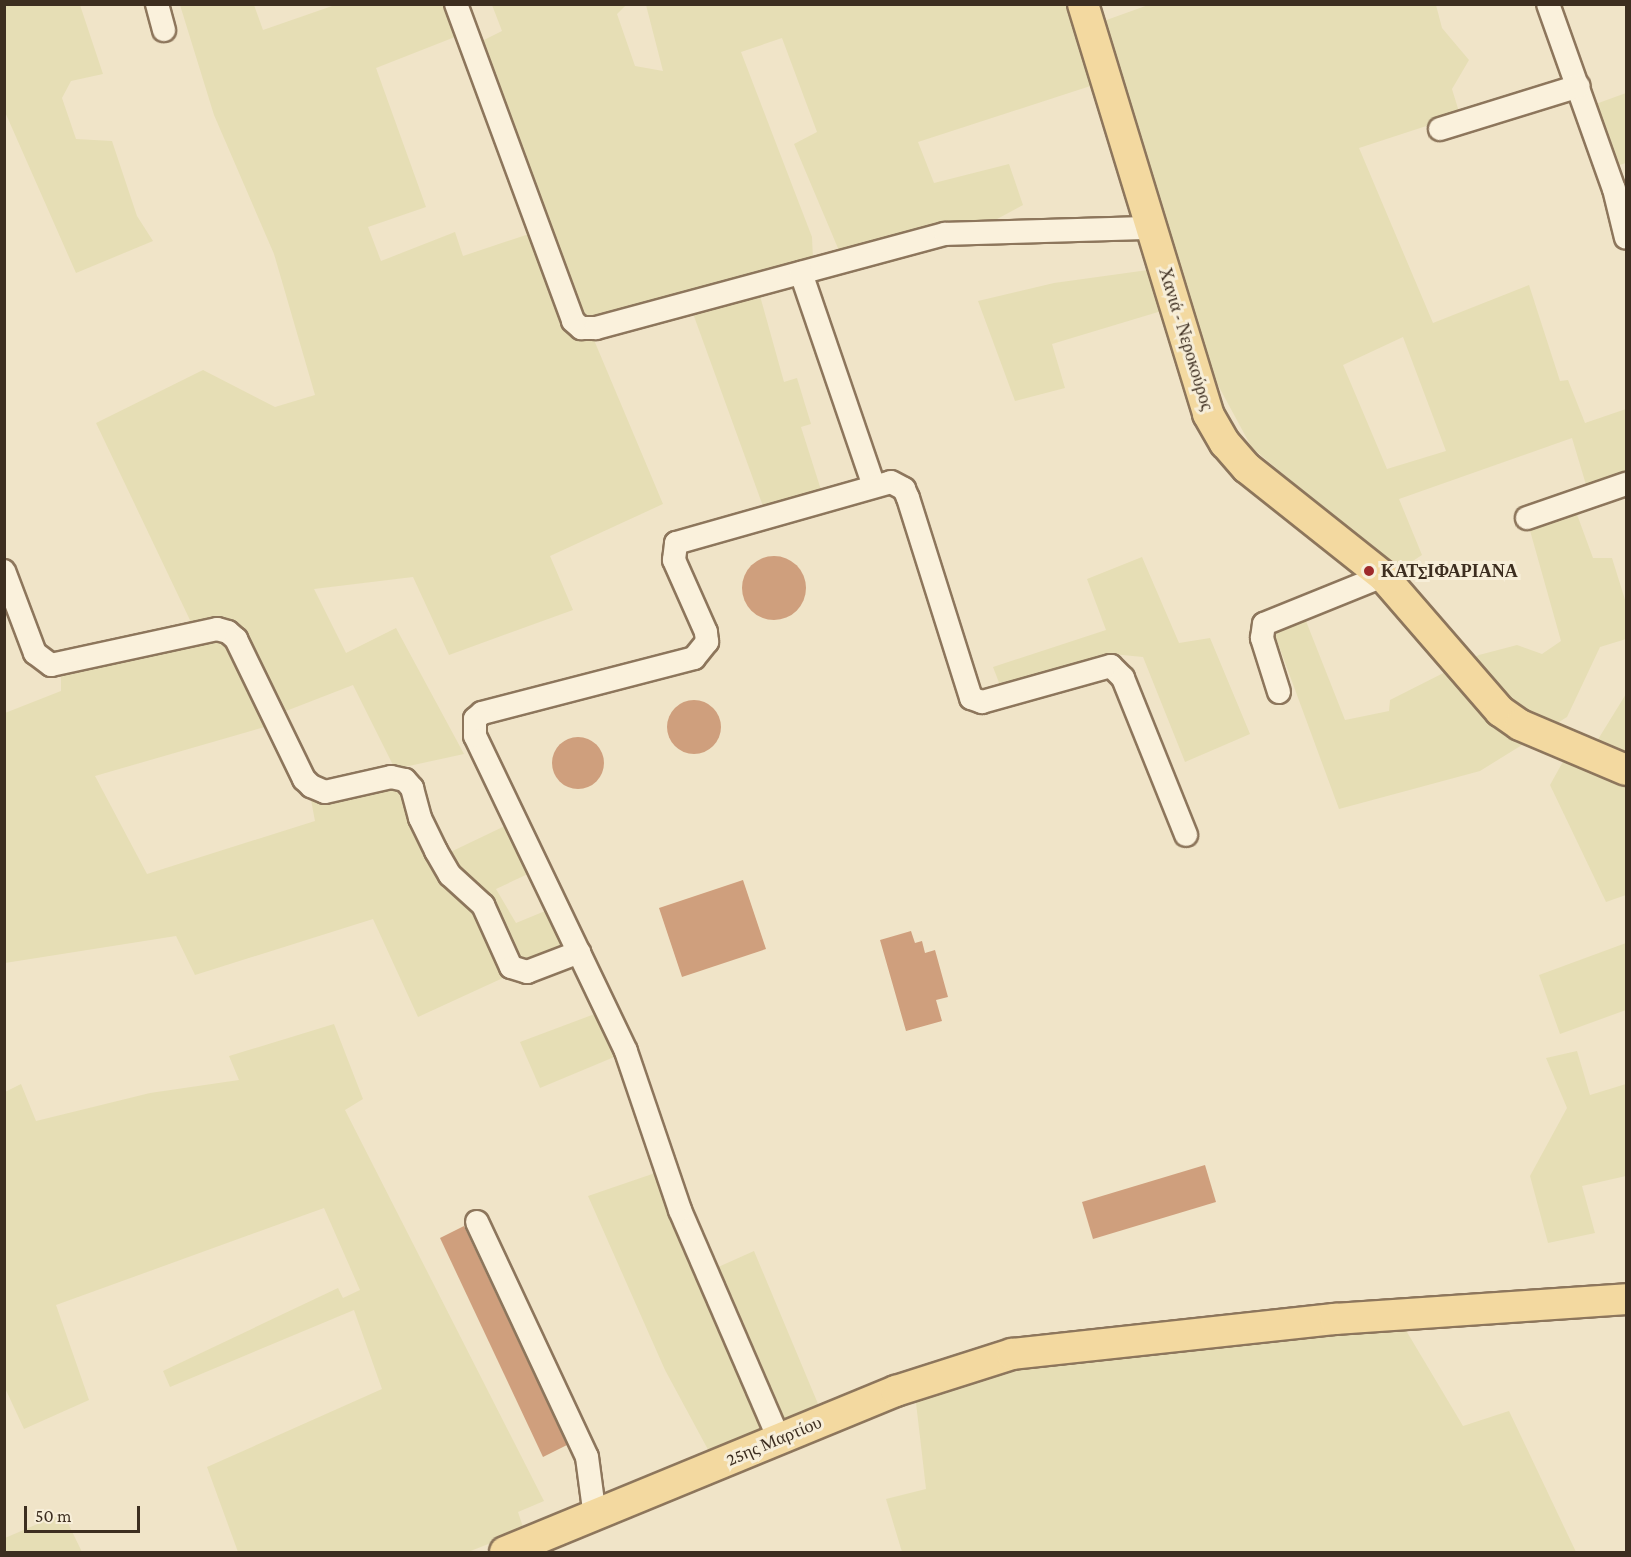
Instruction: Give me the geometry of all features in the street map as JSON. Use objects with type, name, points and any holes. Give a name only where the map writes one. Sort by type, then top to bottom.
[{"type":"main road","name":"Χανιά - Νεροκούρος","points":[[1083,4],[1208,414],[1225,443],[1247,468],[1383,576],[1500,711],[1520,725],[1626,770]]},
{"type":"main road","name":"25ης Μαρτίου","points":[[505,1552],[906,1388],[1012,1354],[1049,1347],[1435,1311],[1626,1299]]},
{"type":"street","points":[[157,4],[164,30]]},
{"type":"street","points":[[456,4],[577,325],[596,328],[945,234],[1151,228]]},
{"type":"street","points":[[1548,4],[1579,86],[1626,238]]},
{"type":"street","points":[[1440,129],[1579,86]]},
{"type":"street","points":[[801,273],[874,486]]},
{"type":"street","points":[[779,1439],[680,1210],[626,1051],[475,736],[475,719],[482,713],[694,658],[707,642],[706,632],[674,560],[676,543],[891,482],[904,489],[971,698],[982,702],[1111,666],[1123,678],[1186,835]]},
{"type":"street","points":[[1527,518],[1626,484]]},
{"type":"street","points":[[4,571],[36,653],[51,665],[217,629],[228,632],[236,639],[303,779],[311,786],[325,792],[391,777],[405,780],[412,788],[420,818],[436,851],[450,875],[483,905],[511,967],[527,972],[579,952]]},
{"type":"street","points":[[1279,692],[1262,638],[1264,624],[1383,576]]},
{"type":"street","points":[[477,1222],[587,1456],[595,1517]]},
{"type":"shaded area","points":[[5,4],[80,5],[103,74],[71,81],[62,98],[76,139],[112,141],[137,216],[153,241],[76,273],[5,112]]},
{"type":"shaded area","points":[[1096,4],[1101,22],[1151,4],[1436,5],[1442,28],[1469,60],[1452,89],[1460,115],[1359,148],[1433,323],[1529,285],[1560,381],[1568,380],[1585,423],[1626,409],[1626,476],[1587,488],[1572,438],[1399,499],[1422,555],[1399,570],[1252,448],[1206,363],[1188,303],[1052,344],[1065,388],[1015,401],[978,301],[1054,283],[1177,266],[1118,77],[918,142],[934,183],[1009,164],[1023,205],[984,226],[840,253],[794,144],[817,132],[782,38],[741,52],[812,237],[813,259],[755,278],[784,382],[797,378],[811,424],[801,427],[822,493],[764,509],[687,297],[586,321],[663,504],[550,556],[573,610],[449,655],[413,577],[314,589],[346,653],[396,628],[464,754],[395,769],[353,685],[286,711],[268,726],[95,776],[147,874],[315,821],[311,800],[397,784],[440,857],[509,824],[530,873],[496,889],[516,923],[550,909],[568,948],[418,1017],[373,919],[195,975],[176,936],[5,963],[5,713],[61,691],[61,672],[199,639],[96,423],[203,370],[275,407],[315,395],[274,254],[214,115],[180,5],[254,5],[263,30],[335,5],[464,5],[460,35],[376,68],[426,207],[368,227],[381,261],[455,232],[463,256],[550,227],[478,43],[502,31],[492,5],[626,5],[617,14],[635,66],[663,71],[646,5]],"holes":[[[1403,337],[1446,451],[1387,469],[1343,365]]]},
{"type":"shaded area","points":[[1626,93],[1626,163],[1616,166],[1593,105]]},
{"type":"shaded area","points":[[1575,509],[1593,558],[1612,558],[1626,603],[1626,639],[1600,647],[1567,717],[1480,771],[1339,809],[1273,630],[1304,616],[1345,720],[1389,711],[1390,700],[1479,655],[1517,645],[1542,654],[1561,641],[1529,527]]},
{"type":"shaded area","points":[[1142,557],[1179,643],[1210,638],[1250,734],[1185,762],[1143,657],[1112,654],[1001,688],[993,667],[1106,630],[1087,579]]},
{"type":"shaded area","points":[[1626,694],[1626,895],[1606,902],[1550,785],[1565,758],[1597,741]]},
{"type":"shaded area","points":[[1626,943],[1626,1010],[1560,1034],[1539,975]]},
{"type":"shaded area","points":[[600,1012],[619,1055],[540,1088],[520,1042]]},
{"type":"shaded area","points":[[334,1024],[363,1099],[345,1110],[544,1501],[518,1512],[524,1530],[468,1552],[238,1552],[207,1467],[382,1389],[354,1310],[170,1387],[163,1371],[338,1288],[343,1298],[360,1290],[324,1208],[56,1305],[89,1400],[24,1429],[5,1388],[5,1092],[21,1084],[36,1121],[150,1093],[239,1080],[229,1056]]},
{"type":"shaded area","points":[[1577,1051],[1590,1095],[1626,1084],[1626,1176],[1582,1186],[1595,1233],[1548,1243],[1530,1176],[1567,1108],[1546,1058]]},
{"type":"shaded area","points":[[661,1171],[716,1268],[754,1251],[821,1411],[712,1457],[665,1370],[588,1196]]},
{"type":"shaded area","points":[[1401,1322],[1463,1426],[1509,1411],[1576,1552],[902,1552],[886,1499],[926,1489],[915,1394],[1052,1358]]},
{"type":"shaded area","points":[[63,1513],[82,1552],[5,1552],[5,1538]]},
{"type":"building","points":[[774,556],[797,565],[806,588],[797,611],[774,620],[751,611],[742,588],[751,565]]},
{"type":"building","points":[[689,700],[699,700],[709,704],[717,712],[721,727],[717,742],[709,750],[699,754],[689,754],[679,750],[671,742],[667,732],[667,722],[671,712],[679,704]]},
{"type":"building","points":[[578,737],[592,741],[600,749],[604,763],[600,777],[592,785],[578,789],[564,785],[556,777],[552,763],[556,749],[564,741]]},
{"type":"building","points":[[743,880],[766,949],[682,977],[659,908]]},
{"type":"building","points":[[911,931],[915,943],[922,941],[925,953],[935,950],[948,997],[936,1000],[942,1021],[906,1031],[880,940]]},
{"type":"building","points":[[1205,1165],[1216,1202],[1093,1239],[1082,1202]]},
{"type":"building","points":[[464,1226],[567,1445],[543,1457],[440,1238]]},
{"type":"place","name":"ΚΑΤΣΙΦΑΡΙΑΝΑ","points":[[1369,571]]}]
